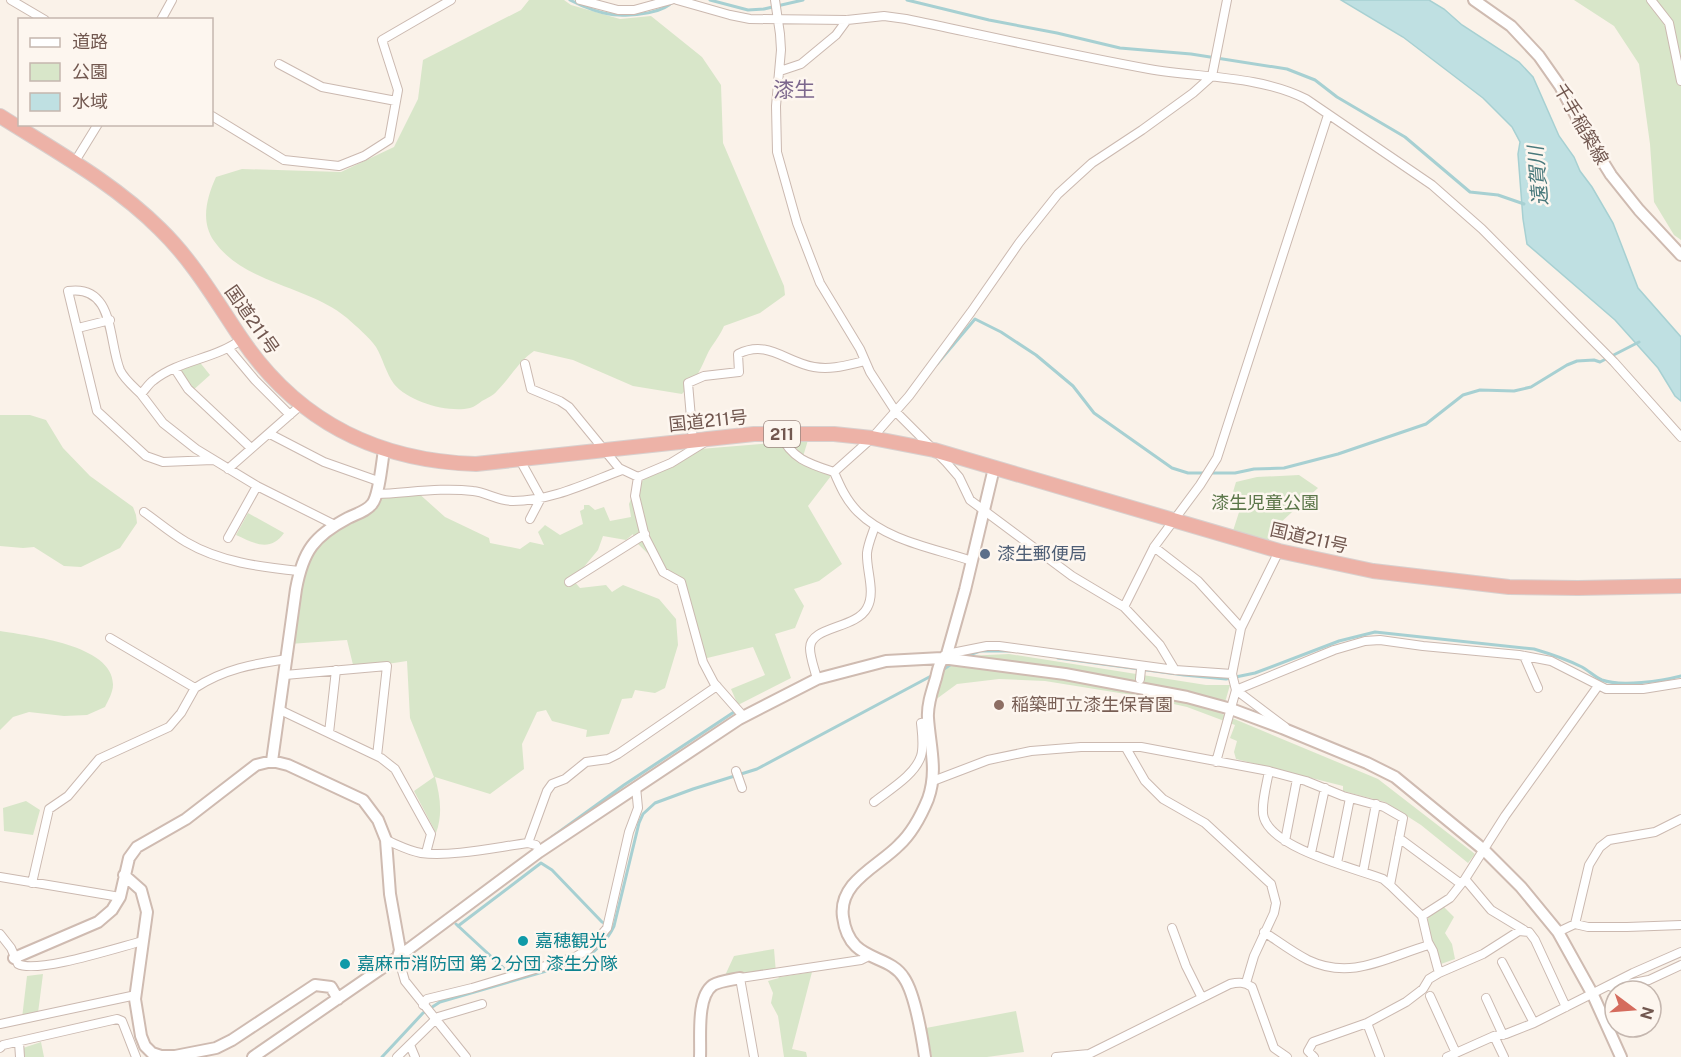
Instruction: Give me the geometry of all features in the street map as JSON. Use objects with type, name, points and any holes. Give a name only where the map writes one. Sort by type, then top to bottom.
[{"type":"highway","name":"国道211号","points":[[0,116],[74,163],[136,207],[161,230],[188,262],[264,369],[301,405],[341,431],[384,450],[444,463],[476,464],[754,434],[834,434],[872,438],[934,450],[1279,551],[1373,571],[1509,587],[1681,586]]},
{"type":"street","points":[[11,0],[42,18]]},
{"type":"street","points":[[162,18],[172,0]]},
{"type":"street","points":[[213,117],[284,160],[339,166],[364,156],[389,140],[398,90],[382,40],[451,0]]},
{"type":"street","points":[[580,0],[618,10],[634,10],[671,0]]},
{"type":"street","points":[[677,0],[730,15],[750,18],[847,20],[884,16],[906,19],[1151,69],[1212,76],[1294,93],[1432,186],[1482,229],[1614,362],[1681,437]]},
{"type":"street","points":[[775,0],[780,34],[780,71],[776,106],[777,152],[791,203],[820,283],[865,361],[896,412],[959,477],[970,500],[1072,576],[1124,607],[1160,645],[1175,670]]},
{"type":"street","points":[[834,472],[872,438],[896,412],[948,345],[1019,243],[1058,194],[1092,163],[1143,130],[1212,76],[1227,0]]},
{"type":"street","name":"千手稲築線","points":[[1474,0],[1511,26],[1539,56],[1560,86],[1587,138],[1611,175],[1638,210],[1681,255]]},
{"type":"street","points":[[1651,0],[1669,23],[1681,81]]},
{"type":"street","points":[[780,71],[801,64],[836,35],[847,20]]},
{"type":"street","points":[[279,64],[322,87],[396,101]]},
{"type":"street","points":[[1124,607],[1154,547],[1217,458],[1328,115]]},
{"type":"street","points":[[74,163],[97,126]]},
{"type":"street","points":[[213,460],[163,462],[146,456],[97,411],[68,291],[86,290],[93,294],[110,320],[120,370],[163,423],[196,450],[213,460],[228,469],[257,486],[334,525]]},
{"type":"street","points":[[78,328],[110,320]]},
{"type":"street","points":[[141,394],[154,380],[175,369],[229,349],[242,339]]},
{"type":"street","points":[[693,441],[688,383],[704,376],[739,372],[738,354],[746,350],[763,348],[810,366],[832,369],[865,361]]},
{"type":"street","points":[[229,349],[255,381],[290,415]]},
{"type":"street","points":[[525,364],[531,389],[569,407],[622,470],[638,477],[671,463],[710,439]]},
{"type":"street","points":[[175,369],[191,392],[251,448]]},
{"type":"street","points":[[228,469],[301,405]]},
{"type":"street","points":[[270,434],[324,462],[378,481]]},
{"type":"street","points":[[780,434],[786,447],[797,456],[810,465],[834,472],[845,496],[857,511],[875,526],[891,535],[972,561]]},
{"type":"street","points":[[272,761],[299,571],[310,546],[334,525],[373,503],[384,450]]},
{"type":"street","points":[[520,460],[541,498]]},
{"type":"street","points":[[925,1057],[909,988],[903,976],[894,968],[858,949],[845,929],[842,914],[846,894],[862,875],[898,847],[909,835],[927,800],[933,782],[934,762],[929,722],[931,696],[972,561],[993,468]]},
{"type":"street","points":[[376,494],[439,489],[473,491],[512,501],[541,498],[622,470]]},
{"type":"street","points":[[638,477],[635,496],[645,534],[663,572],[681,582],[703,662],[717,686],[744,717]]},
{"type":"street","points":[[228,538],[257,486]]},
{"type":"street","points":[[530,519],[541,498]]},
{"type":"street","points":[[144,512],[187,542],[207,552],[256,567],[299,571]]},
{"type":"street","points":[[817,679],[810,649],[812,640],[816,635],[845,625],[862,615],[869,603],[871,596],[867,554],[875,526]]},
{"type":"street","points":[[569,582],[645,534]]},
{"type":"street","points":[[1154,547],[1198,581],[1241,628]]},
{"type":"street","points":[[1216,762],[1236,690],[1232,674],[1241,628],[1279,551]]},
{"type":"street","points":[[110,638],[195,688]]},
{"type":"street","points":[[1236,690],[1334,650],[1365,641],[1380,640],[1551,661],[1598,686],[1614,690],[1681,683]]},
{"type":"street","points":[[253,1057],[398,957],[539,852],[744,717],[817,679],[886,661],[944,656],[987,646],[1175,670],[1232,674]]},
{"type":"street","points":[[944,656],[1161,691],[1231,709],[1367,763],[1395,777],[1484,850],[1521,887],[1558,932],[1593,995],[1621,1057]]},
{"type":"street","points":[[1524,656],[1539,688]]},
{"type":"street","points":[[32,883],[49,809],[68,796],[99,759],[169,727],[181,713],[195,688],[224,672],[245,665],[287,659]]},
{"type":"street","points":[[285,675],[387,666],[377,756]]},
{"type":"street","points":[[1140,679],[1142,669]]},
{"type":"street","points":[[329,733],[336,670]]},
{"type":"street","points":[[528,843],[547,791],[552,784],[565,779],[586,762],[608,759],[618,754],[717,686]]},
{"type":"street","points":[[1422,916],[1450,898],[1505,816],[1598,686]]},
{"type":"street","points":[[1236,690],[1292,732]]},
{"type":"street","points":[[280,710],[377,756],[395,769],[431,834],[426,853]]},
{"type":"street","points":[[873,802],[917,764],[921,755],[921,723],[929,722]]},
{"type":"street","points":[[933,782],[988,760],[1031,751],[1081,747],[1141,747],[1269,771],[1297,778],[1350,798],[1376,804],[1403,818],[1390,885]]},
{"type":"street","points":[[1126,748],[1145,781],[1155,792],[1205,823],[1271,884],[1276,903],[1274,913],[1264,932],[1246,983]]},
{"type":"street","points":[[14,958],[98,922],[112,909],[120,897],[129,858],[137,848],[186,819],[256,765],[272,761],[288,765],[363,800],[378,820],[387,840],[390,894],[400,950],[398,957],[405,981],[466,1057]]},
{"type":"street","points":[[736,771],[742,788]]},
{"type":"street","points":[[1269,771],[1263,814],[1268,826],[1285,842],[1383,879],[1390,885],[1422,916],[1439,973]]},
{"type":"street","points":[[1285,842],[1297,778]]},
{"type":"street","points":[[423,1005],[427,999],[575,957],[589,949],[607,928],[629,832],[638,808],[636,787]]},
{"type":"street","points":[[1311,853],[1325,788]]},
{"type":"street","points":[[1337,862],[1350,798]]},
{"type":"street","points":[[1363,872],[1376,804]]},
{"type":"street","points":[[1575,924],[1589,865],[1600,848],[1609,840],[1655,832],[1681,819]]},
{"type":"street","points":[[1399,837],[1463,881],[1491,910],[1529,932],[1535,940],[1566,1007]]},
{"type":"street","points":[[387,840],[404,848],[426,853],[440,854],[528,843],[536,846],[539,852]]},
{"type":"street","points":[[124,875],[141,890],[147,912],[136,995],[141,1036],[150,1055],[175,1056],[216,1047],[232,1040],[315,985],[331,987],[338,999]]},
{"type":"street","points":[[0,877],[120,897]]},
{"type":"street","points":[[1558,932],[1575,924],[1588,927],[1681,925]]},
{"type":"street","points":[[1172,928],[1186,966],[1202,998]]},
{"type":"street","points":[[1314,1057],[1308,1051],[1313,1042],[1367,1023],[1406,1002],[1423,989],[1429,979],[1439,973],[1483,954],[1524,930]]},
{"type":"street","points":[[1264,932],[1307,959],[1338,969],[1370,966],[1430,945]]},
{"type":"street","points":[[0,934],[22,967],[63,962],[143,941]]},
{"type":"street","points":[[1625,979],[1681,952]]},
{"type":"street","points":[[700,1057],[701,1010],[707,991],[714,984],[861,960],[869,956]]},
{"type":"street","points":[[1502,962],[1534,1023]]},
{"type":"street","points":[[1651,979],[1681,964]]},
{"type":"street","points":[[740,978],[754,1057]]},
{"type":"street","points":[[1056,1057],[1089,1054],[1230,984],[1246,983],[1252,987],[1256,995],[1274,1048],[1287,1057]]},
{"type":"street","points":[[1447,1057],[1462,1053],[1494,1036],[1503,1035],[1534,1023],[1603,990]]},
{"type":"street","points":[[0,1024],[136,995]]},
{"type":"street","points":[[1430,996],[1462,1053]]},
{"type":"street","points":[[1486,998],[1503,1035]]},
{"type":"street","points":[[397,1057],[438,1017],[482,1004]]},
{"type":"street","points":[[0,1048],[117,1019],[122,1021],[136,1057]]},
{"type":"street","points":[[1367,1023],[1380,1057]]},
{"type":"street","points":[[1494,1036],[1504,1057]]},
{"type":"street","points":[[19,1042],[20,1057]]},
{"type":"street","points":[[410,1045],[415,1057]]},
{"type":"green space","points":[[529,0],[564,0],[571,5],[620,19],[651,16],[702,57],[721,85],[723,143],[784,286],[785,295],[760,313],[724,326],[697,375],[682,394],[633,386],[573,360],[534,351],[523,360],[492,396],[473,407],[451,409],[429,405],[409,396],[394,384],[376,347],[347,318],[332,307],[242,267],[227,255],[210,233],[206,209],[216,177],[242,169],[341,172],[394,147],[418,99],[423,60],[521,10]]},
{"type":"green space","points":[[1574,0],[1681,0],[1681,240],[1674,235],[1654,202],[1650,144],[1639,64],[1614,26]]},
{"type":"green space","points":[[198,360],[210,375],[191,392],[175,369]]},
{"type":"green space","points":[[0,415],[30,415],[46,420],[63,448],[90,476],[133,507],[137,523],[120,548],[81,567],[64,566],[34,547],[0,546]]},
{"type":"green space","points":[[808,440],[802,460],[834,472],[808,506],[842,564],[819,581],[794,589],[804,606],[795,628],[775,634],[791,678],[738,705],[731,689],[765,675],[753,647],[703,659],[684,589],[634,540],[633,534],[626,540],[603,536],[598,550],[573,580],[580,588],[606,585],[612,592],[623,585],[659,599],[676,619],[678,645],[665,688],[655,693],[635,690],[632,698],[622,699],[609,734],[586,737],[587,730],[552,721],[546,710],[537,712],[522,744],[524,769],[490,794],[435,777],[440,805],[440,819],[436,833],[414,791],[434,777],[410,718],[407,661],[354,669],[347,640],[289,644],[310,546],[367,509],[377,494],[416,491],[445,517],[489,538],[490,543],[520,549],[530,542],[544,545],[538,532],[545,525],[560,535],[583,524],[580,511],[584,509],[584,505],[589,505],[595,510],[604,507],[610,521],[631,517],[629,504],[635,489],[650,473],[700,449]]},
{"type":"green space","name":"漆生児童公園","points":[[1299,475],[1318,488],[1278,525],[1267,543],[1232,534],[1241,506],[1230,502],[1236,482],[1257,477]]},
{"type":"green space","points":[[248,513],[284,533],[279,539],[267,545],[236,535]]},
{"type":"green space","points":[[0,631],[68,645],[100,660],[110,671],[113,685],[105,707],[87,715],[64,716],[29,712],[13,717],[0,730]]},
{"type":"green space","points":[[1009,654],[1206,685],[1230,685],[1220,713],[1378,779],[1475,854],[1468,863],[1421,825],[1385,802],[1343,791],[1343,786],[1236,759],[1234,752],[1237,741],[1230,738],[1235,725],[1187,707],[1138,696],[1045,681],[999,679],[957,684],[931,703],[940,671],[965,656]]},
{"type":"green space","points":[[26,801],[40,810],[33,835],[4,831],[3,808]]},
{"type":"green space","points":[[1444,907],[1454,917],[1445,933],[1452,944],[1455,959],[1441,964],[1430,935],[1428,916]]},
{"type":"green space","points":[[774,949],[776,973],[780,977],[812,972],[792,1049],[806,1052],[807,1057],[784,1057],[778,1016],[771,1003],[773,993],[768,981],[779,978],[775,973],[722,982],[734,956]]},
{"type":"green space","points":[[43,974],[38,1013],[22,1018],[27,976]]},
{"type":"green space","points":[[1016,1011],[1024,1052],[987,1057],[932,1057],[926,1028]]},
{"type":"green space","points":[[41,1042],[44,1057],[25,1057],[23,1048]]},
{"type":"water","name":"遠賀川","points":[[1341,0],[1429,0],[1444,9],[1462,25],[1519,62],[1533,77],[1559,136],[1613,223],[1638,288],[1681,337],[1681,401],[1675,396],[1658,368],[1615,320],[1527,244],[1518,154],[1520,142],[1512,127],[1483,98],[1403,37]]},
{"type":"waterway","points":[[570,0],[587,8],[613,15],[656,11],[673,1]]},
{"type":"waterway","points":[[710,0],[748,10],[764,9],[803,0]]},
{"type":"waterway","name":"遠賀川","points":[[907,0],[1120,48],[1191,54],[1287,69],[1315,80],[1337,97],[1405,137],[1470,192],[1498,195],[1524,204]]},
{"type":"waterway","points":[[937,364],[975,319],[1001,332],[1036,355],[1073,386],[1094,413],[1172,468],[1188,473],[1235,473],[1254,469],[1284,468],[1338,454],[1426,424],[1463,395],[1480,390],[1514,391],[1531,387],[1567,365],[1577,361],[1600,362],[1639,342]]},
{"type":"waterway","points":[[1058,658],[1226,679],[1255,673],[1339,641],[1375,632],[1534,649],[1582,667],[1599,679],[1610,682],[1642,682],[1681,676]]},
{"type":"waterway","points":[[964,657],[980,651],[1010,651]]},
{"type":"waterway","points":[[941,671],[953,663]]},
{"type":"waterway","points":[[382,1057],[423,1013],[440,1002],[584,960],[597,949],[614,926],[639,823],[643,814],[655,803],[757,769],[933,675]]},
{"type":"waterway","points":[[552,837],[624,785],[737,710]]},
{"type":"waterway","points":[[458,926],[541,863],[552,870],[602,922],[608,925]]},
{"type":"waterway","points":[[456,924],[510,974]]},
{"type":"place","name":"漆生郵便局","points":[[985,554]]},
{"type":"place","name":"稲築町立漆生保育園","points":[[999,705]]},
{"type":"place","name":"嘉穂観光","points":[[523,941]]},
{"type":"place","name":"嘉麻市消防団 第２分団 漆生分隊","points":[[345,964]]},
{"type":"district","name":"漆生","points":[[794,90]]}]
